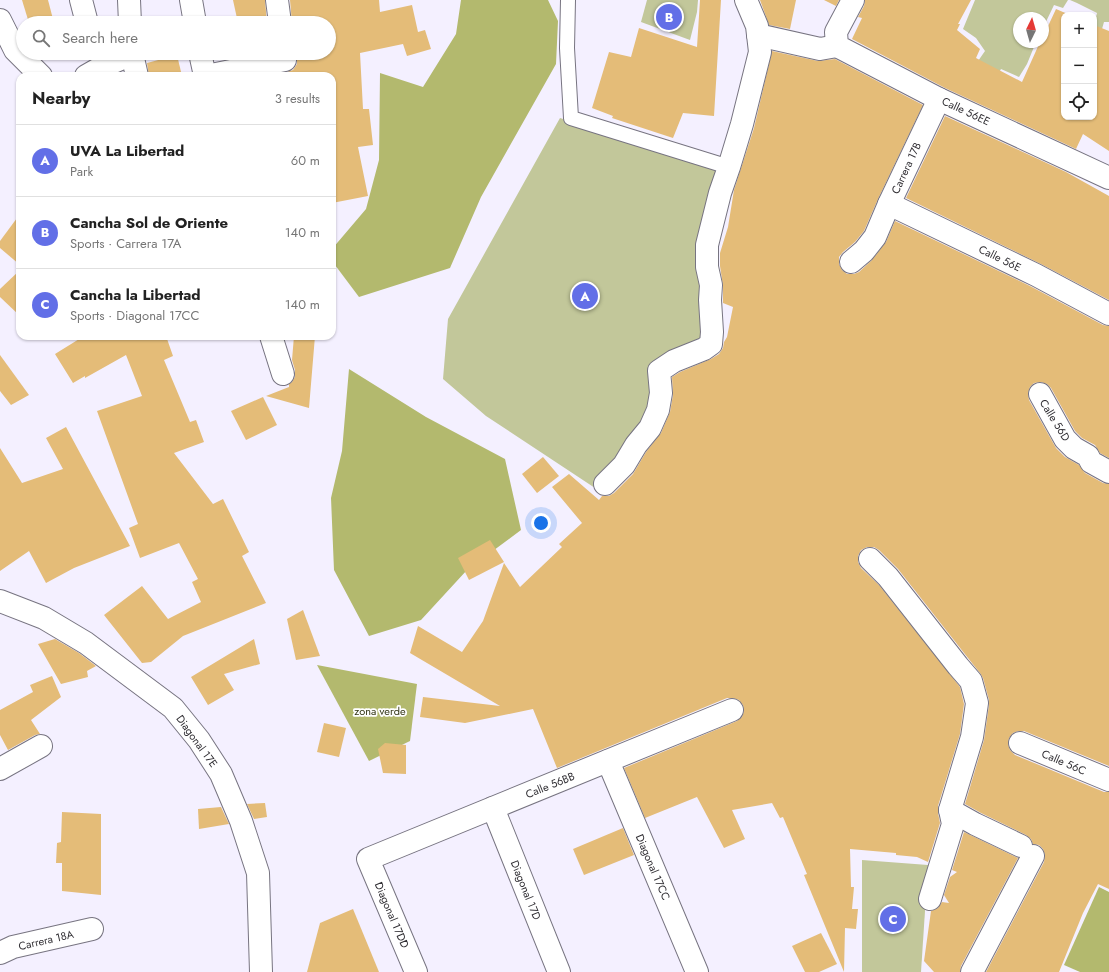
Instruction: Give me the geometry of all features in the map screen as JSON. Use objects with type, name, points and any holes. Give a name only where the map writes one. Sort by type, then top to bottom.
[{"type":"street","points":[[81,0],[85,16]]},
{"type":"street","points":[[129,0],[130,16]]},
{"type":"street","points":[[191,0],[194,16]]},
{"type":"street","points":[[277,0],[279,16]]},
{"type":"street","points":[[605,484],[624,465],[636,445],[650,428],[658,410],[661,393],[659,371],[674,361],[704,349],[711,344],[711,285],[707,267],[707,245],[720,194],[742,124],[760,52],[758,26],[746,0]]},
{"type":"street","points":[[758,35],[820,49],[837,39],[853,0]]},
{"type":"street","points":[[0,20],[16,51]]},
{"type":"street","name":"Calle 56EE","points":[[837,39],[939,99],[1109,178]]},
{"type":"street","points":[[25,60],[37,72]]},
{"type":"street","points":[[94,66],[113,60]]},
{"type":"street","points":[[134,60],[137,72]]},
{"type":"street","points":[[202,60],[205,72]]},
{"type":"street","points":[[231,72],[287,63]]},
{"type":"street","name":"Carrera 17B","points":[[851,262],[864,251],[875,237],[939,99]]},
{"type":"street","name":"Calle 56E","points":[[889,204],[1036,275],[1109,314]]},
{"type":"street","points":[[272,340],[283,374]]},
{"type":"street","name":"Calle 56D","points":[[1040,394],[1065,439],[1074,448],[1088,456],[1091,462],[1109,472]]},
{"type":"street","points":[[870,559],[888,577],[971,681],[977,703],[972,737],[950,810],[953,824],[930,900]]},
{"type":"street","name":"Diagonal 17E","points":[[0,601],[44,618],[86,643],[173,708],[199,740],[221,774],[241,821],[258,873],[261,972]]},
{"type":"street","name":"Calle 56BB","points":[[368,859],[732,710]]},
{"type":"street","name":"Calle 56C","points":[[1020,743],[1109,780]]},
{"type":"street","points":[[0,769],[41,746]]},
{"type":"street","name":"Diagonal 17CC","points":[[608,761],[697,972]]},
{"type":"street","name":"Diagonal 17D","points":[[493,808],[559,972]]},
{"type":"street","points":[[950,810],[1027,851],[972,972]]},
{"type":"street","name":"Diagonal 17DD","points":[[368,859],[416,972]]},
{"type":"street","name":"Carrera 18A","points":[[0,953],[13,947],[92,929]]},
{"type":"lane","points":[[568,0],[567,48],[571,118],[729,167]]},
{"type":"green space","points":[[461,0],[548,0],[558,21],[556,64],[481,197],[450,268],[359,297],[336,266],[336,244],[366,209],[379,160],[380,73],[423,87],[456,34]]},
{"type":"green space","points":[[647,0],[698,0],[697,12],[690,40],[641,22]]},
{"type":"green space","points":[[975,0],[1068,0],[1063,8],[1054,5],[1049,15],[1049,12],[1013,12],[1013,48],[1034,48],[1027,64],[1019,77],[1001,69],[993,83],[976,64],[985,51],[976,38],[963,29]]},
{"type":"green space","points":[[1070,0],[1109,0],[1109,22],[1104,22],[1102,29],[1097,27],[1097,12]]},
{"type":"green space","points":[[560,118],[722,171],[710,330],[659,386],[622,462],[595,488],[486,416],[443,379],[448,319]]},
{"type":"green space","points":[[349,369],[426,417],[505,459],[521,530],[467,570],[421,620],[369,636],[334,570],[331,498],[342,451]]},
{"type":"green space","name":"zona verde","points":[[317,665],[417,684],[410,741],[369,761]]},
{"type":"green space","points":[[862,860],[928,865],[921,972],[862,972]]},
{"type":"green space","points":[[1099,887],[1109,892],[1109,972],[1080,972],[1064,965]]},
{"type":"building","points":[[22,0],[48,0],[52,16],[27,16]]},
{"type":"building","points":[[233,0],[265,0],[266,16],[236,16]]},
{"type":"building","points":[[290,0],[379,0],[380,12],[412,5],[418,32],[425,30],[431,49],[407,56],[403,44],[360,53],[363,109],[369,109],[373,145],[358,147],[368,196],[336,202],[336,72],[287,72],[293,70],[297,64],[297,60],[336,60],[336,16],[291,16]]},
{"type":"building","points":[[700,0],[721,0],[714,116],[683,113],[673,138],[612,118],[613,116],[592,108],[609,52],[631,57],[639,28],[697,47]]},
{"type":"building","points":[[760,0],[796,0],[790,29],[769,25]]},
{"type":"building","points":[[824,0],[839,0],[836,6]]},
{"type":"building","points":[[865,0],[971,0],[958,24],[960,24],[957,30],[980,49],[976,58],[1022,82],[1037,48],[1049,48],[1049,24],[1056,9],[1063,12],[1061,12],[1061,120],[1097,120],[1097,26],[1109,31],[1109,151],[1083,134],[1076,149],[945,88],[852,39],[862,18],[858,17],[864,6]]},
{"type":"building","points":[[772,51],[818,61],[835,59],[923,105],[864,231],[839,257],[839,264],[842,270],[847,274],[854,274],[859,272],[872,260],[886,242],[895,221],[1030,286],[1103,325],[1109,326],[1109,458],[1100,453],[1095,445],[1082,438],[1075,431],[1051,388],[1047,384],[1041,382],[1034,383],[1030,387],[1028,393],[1029,400],[1056,448],[1065,457],[1079,465],[1085,473],[1103,483],[1109,484],[1109,766],[1024,731],[1013,733],[1009,738],[1008,744],[1010,750],[1015,755],[1104,792],[1109,792],[1109,889],[1098,884],[1083,913],[1059,972],[986,972],[1044,862],[1045,855],[1043,849],[1039,845],[1033,844],[1031,839],[1026,835],[965,804],[984,740],[989,705],[983,678],[898,569],[874,547],[867,547],[861,550],[858,556],[858,562],[861,568],[879,585],[960,687],[964,704],[960,734],[938,806],[940,823],[928,862],[917,857],[896,855],[896,853],[850,849],[851,887],[854,887],[852,909],[858,909],[856,929],[845,928],[844,972],[804,875],[807,874],[783,817],[780,818],[772,803],[732,810],[745,839],[724,848],[697,797],[645,818],[624,768],[737,721],[742,717],[744,711],[743,705],[739,700],[727,698],[557,768],[533,709],[465,723],[420,717],[423,697],[500,706],[410,653],[418,626],[462,652],[483,621],[504,563],[520,587],[562,547],[559,544],[582,523],[552,487],[569,474],[599,500],[602,496],[609,496],[614,493],[633,474],[646,452],[661,433],[670,412],[673,395],[672,377],[711,359],[719,354],[723,348],[727,337],[733,307],[723,303],[720,253],[728,227],[734,190],[754,128]]},
{"type":"building","points":[[158,60],[178,60],[181,72],[148,72],[147,63]]},
{"type":"building","points":[[945,116],[1066,172],[1109,196],[1109,300],[1041,264],[906,198]]},
{"type":"building","points":[[16,219],[16,262],[0,248],[0,241]]},
{"type":"building","points":[[16,274],[16,312],[0,297],[0,289]]},
{"type":"building","points":[[78,340],[167,340],[173,356],[164,360],[190,422],[196,420],[204,442],[174,453],[213,504],[223,499],[249,552],[242,556],[266,603],[183,636],[151,662],[142,663],[104,615],[142,586],[168,619],[201,602],[192,582],[198,579],[179,543],[140,558],[129,528],[138,524],[97,411],[142,396],[126,355],[73,383],[55,354]]},
{"type":"building","points":[[294,340],[315,340],[309,408],[266,396],[289,387],[289,384],[295,377],[295,370],[292,360]]},
{"type":"building","points":[[0,355],[29,395],[11,405],[0,391]]},
{"type":"building","points":[[263,397],[277,425],[246,440],[231,411]]},
{"type":"building","points":[[66,427],[130,546],[74,568],[46,583],[29,551],[0,571],[0,448],[22,483],[63,469],[46,438]]},
{"type":"building","points":[[543,457],[559,476],[537,493],[522,474]]},
{"type":"building","points":[[490,540],[504,562],[469,580],[458,558]]},
{"type":"building","points":[[303,610],[320,656],[296,660],[287,619]]},
{"type":"building","points":[[55,639],[79,653],[96,666],[87,671],[88,677],[61,684],[38,644]]},
{"type":"building","points":[[254,639],[260,664],[224,674],[234,690],[208,705],[191,677]]},
{"type":"building","points":[[52,676],[61,697],[31,720],[40,734],[35,735],[8,750],[0,735],[0,710],[33,692],[30,685]]},
{"type":"building","points":[[324,723],[346,728],[339,757],[317,752]]},
{"type":"building","points":[[385,743],[406,745],[406,774],[383,773],[378,749]]},
{"type":"building","points":[[265,803],[267,817],[254,819],[247,804]]},
{"type":"building","points":[[221,807],[229,824],[199,829],[198,809]]},
{"type":"building","points":[[62,812],[101,814],[101,895],[62,891],[62,863],[56,863],[57,843],[61,842]]},
{"type":"building","points":[[623,828],[634,855],[584,875],[573,849]]},
{"type":"building","points":[[964,832],[1018,858],[961,966],[960,972],[934,972],[924,961],[931,911],[938,908],[942,902],[949,903],[944,895],[950,877],[957,872],[952,870]]},
{"type":"building","points":[[353,909],[379,972],[307,972],[320,923]]},
{"type":"building","points":[[821,933],[837,964],[819,972],[805,972],[792,946]]},
{"type":"place","name":"Cancha Sol de Oriente","points":[[669,17]]},
{"type":"place","name":"UVA La Libertad","points":[[585,296]]},
{"type":"place","name":"Cancha la Libertad","points":[[893,919]]}]
